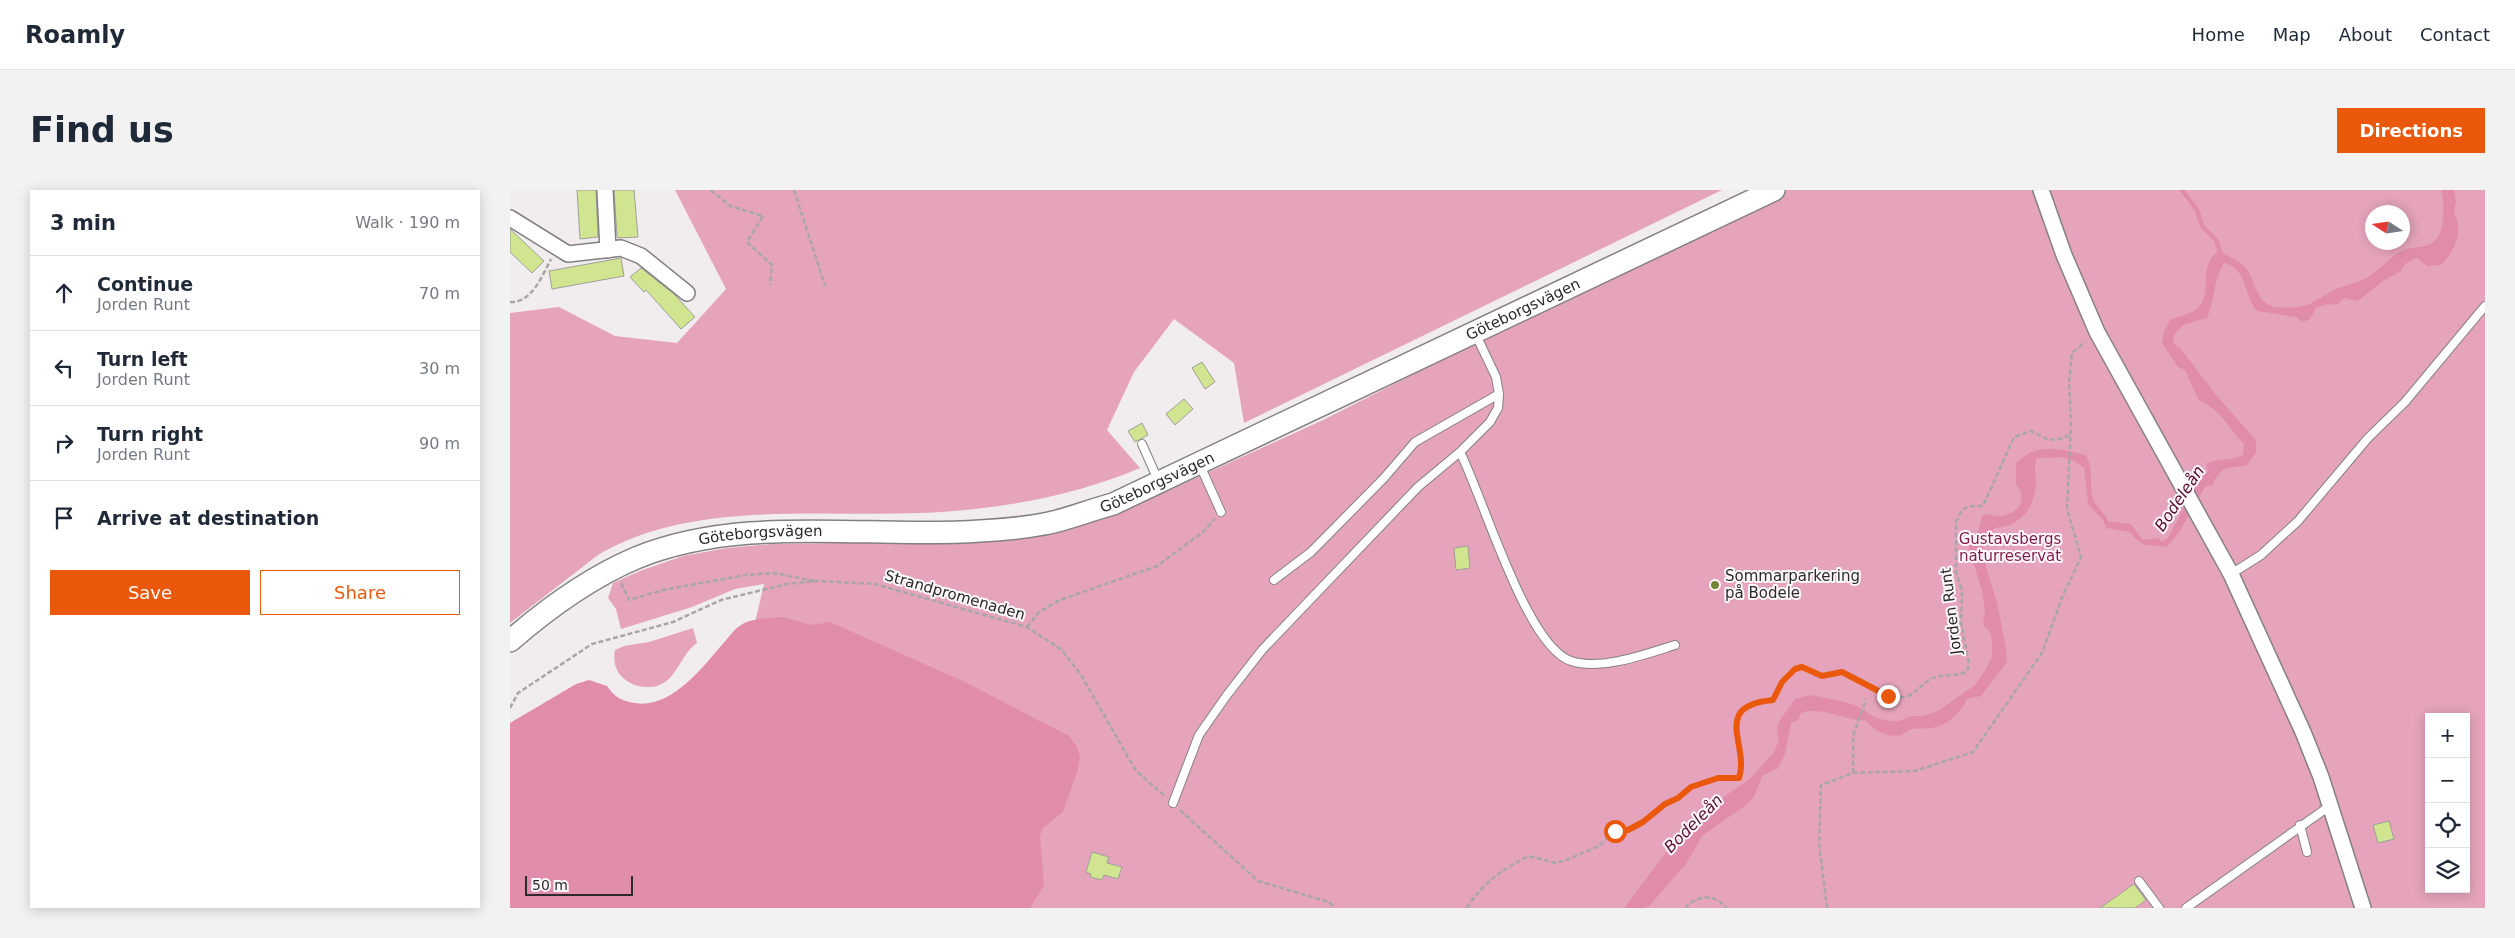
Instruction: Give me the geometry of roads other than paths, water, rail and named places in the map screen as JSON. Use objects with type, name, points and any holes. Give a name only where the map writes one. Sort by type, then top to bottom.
[{"type":"street","points":[[606,190],[608,250]]},
{"type":"street","name":"Göteborgsvägen","points":[[510,641],[541,614],[589,581],[636,558],[683,544],[726,536],[766,533],[980,531],[1045,524],[1113,504],[1774,190]]},
{"type":"street","points":[[2041,190],[2064,255],[2097,332],[2200,522],[2231,574],[2303,732],[2331,805],[2363,908]]},
{"type":"street","points":[[510,218],[568,254],[621,248],[641,256],[687,292]]},
{"type":"lane","points":[[2231,574],[2261,555],[2298,520],[2368,438],[2404,402],[2485,306]]},
{"type":"lane","points":[[1173,803],[1199,735],[1226,695],[1262,650],[1418,486],[1460,452],[1490,422],[1498,408],[1499,394],[1496,377],[1474,332]]},
{"type":"lane","points":[[1274,580],[1310,552],[1384,478],[1415,442],[1499,394]]},
{"type":"lane","points":[[1142,444],[1159,481]]},
{"type":"lane","points":[[1460,452],[1523,601],[1540,632],[1556,653],[1571,661],[1593,664],[1625,660],[1675,645]]},
{"type":"lane","points":[[1198,463],[1221,512]]},
{"type":"lane","points":[[2186,908],[2300,825],[2331,805]]},
{"type":"lane","points":[[2300,825],[2307,852]]},
{"type":"lane","points":[[2139,881],[2159,908]]},
{"type":"waterway","points":[[2182,190],[2197,210],[2202,226],[2216,240],[2220,251],[2217,256]]},
{"type":"place","name":"Sommarparkering på Bodele","points":[[1715,585]]},
{"type":"water label","name":"Bodeleån","points":[[2179,498]]},
{"type":"water label","name":"Bodeleån","points":[[1693,823]]},
{"type":"park label","name":"Gustavsbergs naturreservat","points":[[2010,548]]}]
